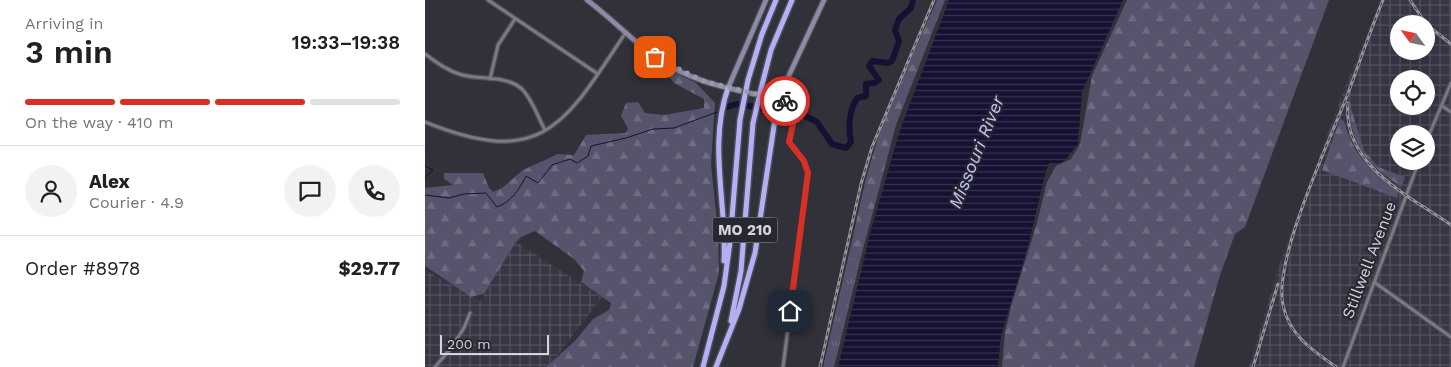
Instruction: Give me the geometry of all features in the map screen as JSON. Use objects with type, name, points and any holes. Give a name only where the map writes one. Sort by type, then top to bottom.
[{"type":"highway","name":"MO 210","points":[[703,367],[724,286],[730,242],[740,120],[748,80],[762,34],[776,0]]},
{"type":"highway","name":"MO 210","points":[[717,367],[728,336],[741,271],[753,124],[771,50],[791,0]]},
{"type":"highway","points":[[724,286],[725,239],[718,150],[721,112],[728,88]]},
{"type":"highway","points":[[769,97],[775,106],[776,112]]},
{"type":"highway","points":[[728,336],[747,286],[755,253],[778,99]]},
{"type":"main road","points":[[587,0],[627,31],[662,62],[703,81],[778,99],[824,0]]},
{"type":"main road","points":[[728,88],[766,0]]},
{"type":"street","points":[[489,0],[598,74]]},
{"type":"street","points":[[490,79],[498,45],[515,19]]},
{"type":"street","points":[[425,122],[475,140],[491,142],[519,140],[545,130],[559,122],[573,110],[627,31]]},
{"type":"street","points":[[425,54],[453,72],[509,82],[522,90],[545,130]]},
{"type":"street","points":[[1433,125],[1451,83]]},
{"type":"street","points":[[778,99],[792,105],[796,110],[789,142],[804,161],[808,173],[783,367]]},
{"type":"street","points":[[1441,105],[1451,112]]},
{"type":"street","name":"Stillwell Avenue","points":[[1343,367],[1416,170]]},
{"type":"street","points":[[1373,282],[1451,337]]},
{"type":"street","points":[[435,367],[451,348],[464,328],[470,314]]},
{"type":"shaded area","points":[[1381,0],[1451,0],[1451,367],[1249,367],[1281,260],[1344,90]]},
{"type":"shaded area","points":[[516,242],[602,297],[557,356],[546,367],[425,367],[425,270],[480,301]]},
{"type":"green space","points":[[937,0],[945,0],[896,125],[861,257],[848,258],[866,178],[882,124]]},
{"type":"green space","points":[[1127,0],[1329,0],[1245,227],[1235,234],[1220,275],[1194,367],[1002,367],[1005,332],[1012,303],[1037,223],[1047,182],[1056,166],[1071,159],[1080,144],[1092,76]]},
{"type":"green space","points":[[670,70],[696,83],[715,103],[711,164],[718,233],[719,273],[693,367],[546,367],[575,341],[593,319],[609,310],[611,303],[581,282],[584,271],[574,259],[535,231],[521,237],[516,242],[484,294],[471,297],[425,266],[425,188],[453,185],[444,179],[444,173],[483,173],[489,188],[493,192],[502,188],[523,170],[558,154],[574,155],[586,135],[626,133],[628,128],[621,116],[626,103],[638,102],[645,113],[664,115],[704,108],[704,99],[674,83],[668,75]]},
{"type":"green space","points":[[1350,105],[1364,151],[1378,167],[1405,177],[1402,186],[1378,169],[1364,154],[1352,126]]},
{"type":"green space","points":[[1340,119],[1344,121],[1352,144],[1358,153],[1379,177],[1398,192],[1397,198],[1322,170]]},
{"type":"green space","points":[[861,257],[834,367],[823,367],[848,258]]},
{"type":"water","name":"Missouri River","points":[[949,0],[1123,0],[1082,92],[1078,144],[1061,163],[1049,163],[1046,171],[1027,250],[1001,336],[998,367],[838,367],[871,230],[899,133]]},
{"type":"waterway","points":[[803,115],[817,122],[832,144],[846,148],[851,142],[850,119],[854,103],[857,98],[866,96],[866,84],[879,80],[869,66],[872,61],[888,63],[892,61],[899,41],[895,30],[899,19],[911,8],[913,0]]},
{"type":"waterway","points":[[727,107],[737,104],[772,110]]},
{"type":"waterway","points":[[425,195],[449,198],[464,194],[486,193],[497,207],[514,195],[526,176],[538,183],[552,165],[570,159],[577,163],[588,156],[591,146],[626,138],[653,129],[674,128],[717,112]]},
{"type":"waterway","points":[[782,112],[790,113]]},
{"type":"waterway","points":[[425,166],[433,170],[425,177]]},
{"type":"railway","points":[[820,367],[861,184],[872,147],[934,0]]},
{"type":"railway","points":[[1336,367],[1310,348],[1290,325],[1283,305],[1282,285],[1286,260],[1294,231],[1383,0]]},
{"type":"railway","points":[[1410,0],[1420,15]]},
{"type":"railway","points":[[1435,31],[1451,44]]},
{"type":"railway","points":[[1348,103],[1349,125],[1356,144],[1367,161],[1398,190],[1451,225]]},
{"type":"railway","points":[[1253,367],[1278,284]]},
{"type":"way so far","points":[[655,57],[703,81],[785,101]]},
{"type":"route","points":[[785,101],[794,106],[796,110],[789,142],[804,161],[808,173],[790,311]]}]
